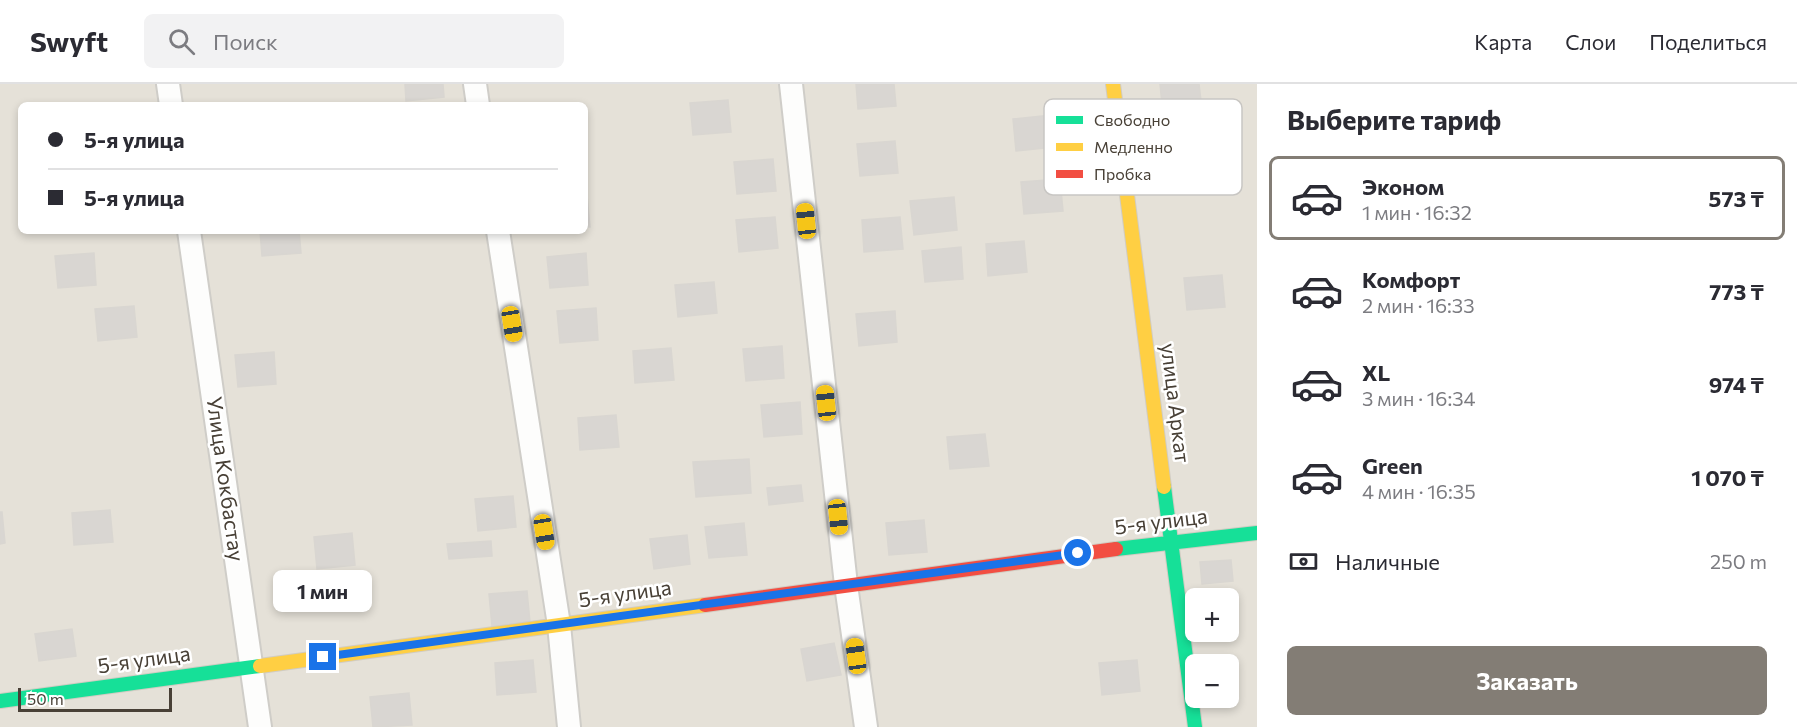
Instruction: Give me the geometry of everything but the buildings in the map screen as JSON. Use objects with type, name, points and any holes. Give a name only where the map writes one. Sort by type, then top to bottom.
[{"type":"street","points":[[168,84],[171,102]]},
{"type":"street","points":[[475,84],[478,102]]},
{"type":"street","points":[[791,84],[846,585],[866,727]]},
{"type":"street","name":"улица Аркат","points":[[1113,84],[1115,99]]},
{"type":"street","name":"улица Аркат","points":[[1127,195],[1195,727]]},
{"type":"street","name":"Улица Кокбастау","points":[[189,234],[260,727]]},
{"type":"street","points":[[498,234],[559,625],[569,727]]},
{"type":"street","name":"5-я улица","points":[[0,701],[1172,541],[1257,533]]},
{"type":"shaded area","points":[[0,84],[1257,84],[1257,727],[0,727]]},
{"type":"traffic: fast","points":[[1164,487],[1195,727]]},
{"type":"traffic: fast","points":[[1116,549],[1257,533]]},
{"type":"traffic: fast","points":[[0,701],[260,666]]},
{"type":"traffic: slow","points":[[1113,84],[1115,99]]},
{"type":"traffic: slow","points":[[1127,195],[1164,487]]},
{"type":"traffic: slow","points":[[260,666],[705,605]]},
{"type":"traffic: jam","points":[[705,605],[1116,549]]},
{"type":"route","points":[[323,657],[1078,553]]}]
